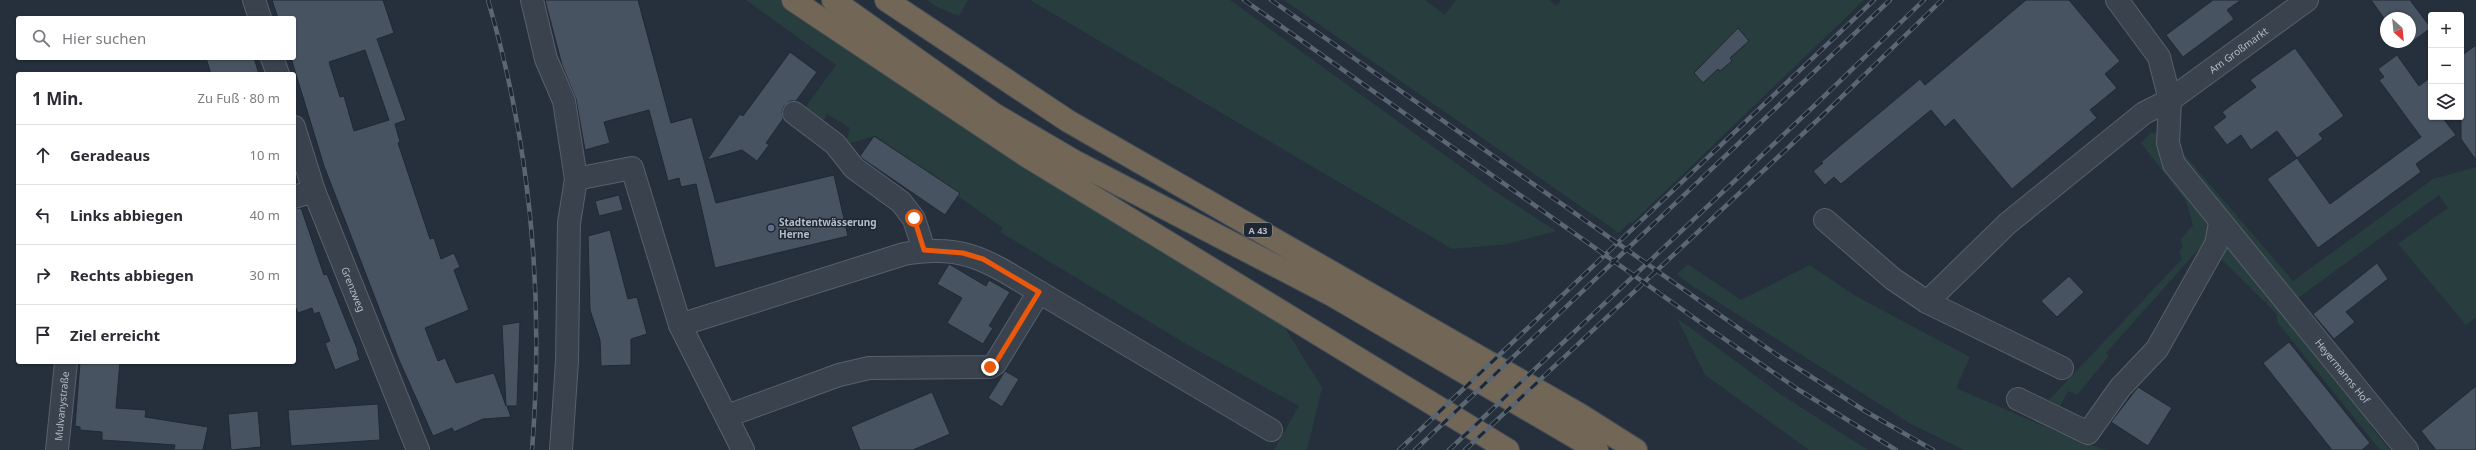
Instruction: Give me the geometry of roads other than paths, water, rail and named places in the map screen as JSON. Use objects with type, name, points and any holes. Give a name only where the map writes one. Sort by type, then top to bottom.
[{"type":"highway","points":[[793,0],[1025,155],[1508,450]]},
{"type":"highway","name":"A 43","points":[[833,0],[994,114],[1076,162],[1330,294],[1597,450]]},
{"type":"highway","name":"A 43","points":[[886,0],[1068,121],[1572,410],[1636,450]]},
{"type":"street","points":[[254,0],[259,16]]},
{"type":"street","points":[[532,0],[546,59],[564,101],[576,179],[569,222],[567,361],[561,450]]},
{"type":"street","name":"Heyermanns Hof","points":[[2117,0],[2159,57],[2170,100],[2168,143],[2174,164],[2220,224],[2277,293],[2296,313],[2407,450]]},
{"type":"street","name":"Am Großmarkt","points":[[1927,302],[2008,223],[2144,112],[2170,100],[2307,0]]},
{"type":"street","points":[[273,60],[277,72]]},
{"type":"street","points":[[794,113],[835,144],[854,168],[901,202],[914,218],[924,250]]},
{"type":"street","name":"Grenzweg","points":[[296,140],[304,194],[418,450]]},
{"type":"street","points":[[1076,162],[1100,201]]},
{"type":"street","points":[[576,179],[632,168],[680,325],[743,450]]},
{"type":"street","points":[[1825,220],[1892,280],[1927,302],[2062,368]]},
{"type":"street","points":[[2018,399],[2088,433],[2120,388],[2157,349],[2216,244],[2220,224]]},
{"type":"street","points":[[680,325],[904,254],[924,250],[963,253],[983,259],[1271,430]]},
{"type":"street","points":[[727,416],[840,375],[869,368],[990,367],[995,364],[1039,292]]},
{"type":"street","name":"Mulvanystraße","points":[[57,450],[66,364]]},
{"type":"railway","points":[[488,0],[503,55],[515,111],[531,223],[535,280],[536,337],[532,450]]},
{"type":"railway","points":[[1244,0],[1707,327],[1799,390],[1896,450]]},
{"type":"railway","points":[[1271,0],[1777,355],[1865,411],[1933,450]]},
{"type":"railway","points":[[1399,450],[1874,0]]},
{"type":"railway","points":[[1415,450],[1890,0]]},
{"type":"railway","points":[[1449,450],[1814,106],[1924,0]]},
{"type":"railway","points":[[1465,450],[1824,114],[1942,0]]},
{"type":"place","name":"Stadtentwässerung Herne","points":[[771,228]]}]
